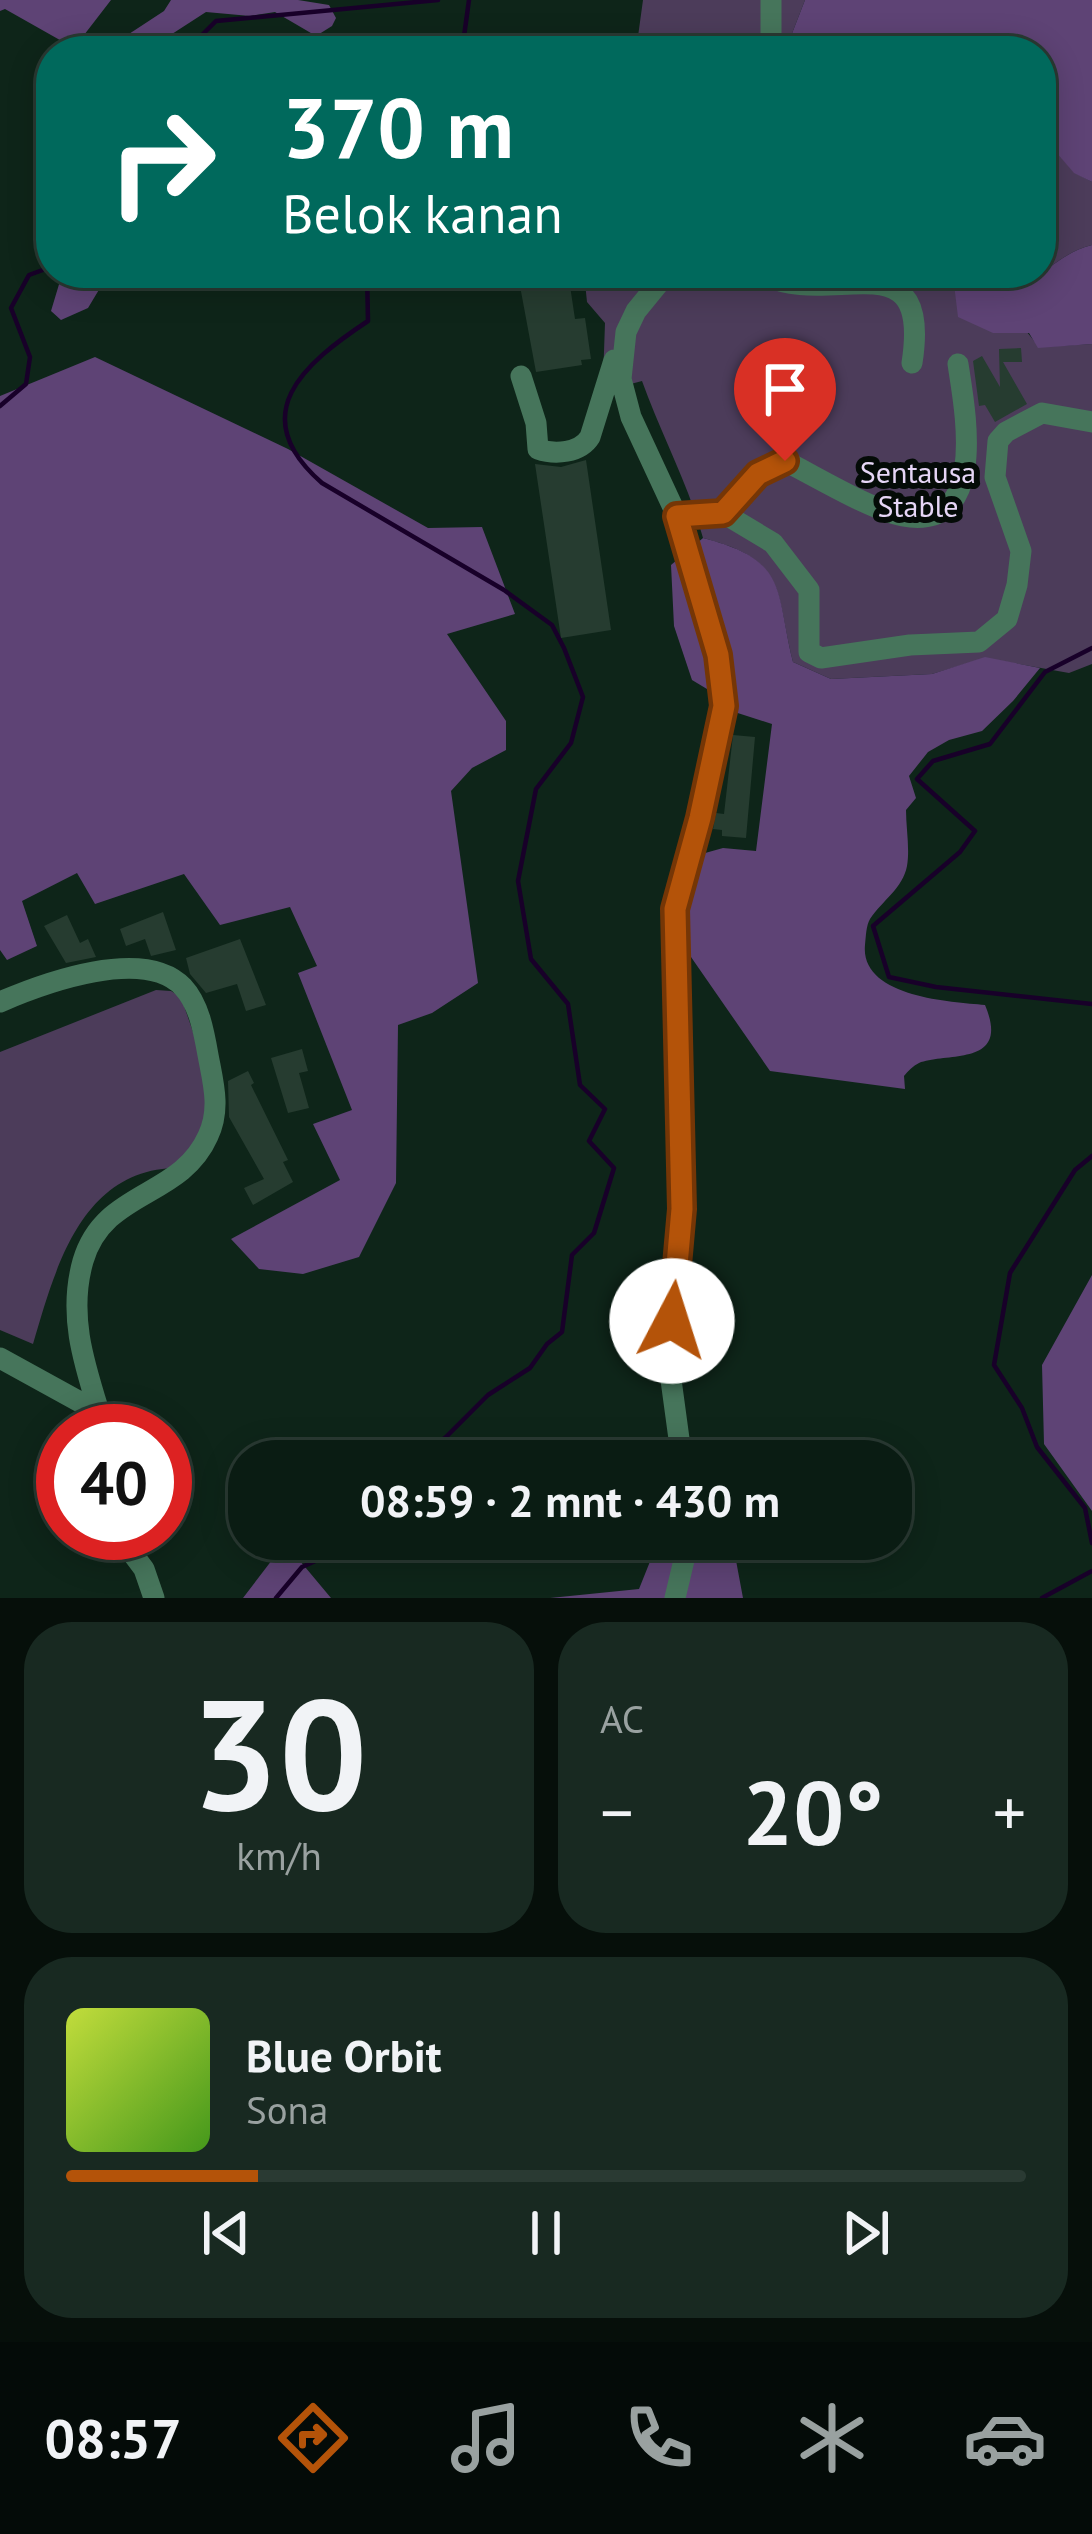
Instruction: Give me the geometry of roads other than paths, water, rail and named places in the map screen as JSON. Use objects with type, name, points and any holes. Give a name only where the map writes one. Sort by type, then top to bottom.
[{"type":"street","points":[[771,0],[771,36]]},
{"type":"street","points":[[521,376],[533,411],[538,449],[551,453],[579,448],[590,437],[636,311],[655,288]]},
{"type":"street","points":[[897,288],[917,329],[912,363]]},
{"type":"street","points":[[624,344],[621,379],[631,417],[677,516],[718,655],[724,706],[675,909],[682,1209],[669,1365],[679,1440]]},
{"type":"street","points":[[723,513],[758,474],[785,461],[904,516],[936,514],[955,498],[970,443],[958,364]]},
{"type":"street","points":[[677,516],[723,513],[772,542],[809,590],[809,652],[821,658],[910,645],[979,642],[1006,620],[1021,550],[995,477],[998,441],[1042,413],[1092,422]]},
{"type":"street","points":[[0,1003],[94,972],[153,969],[186,989],[205,1036],[216,1100],[212,1126],[197,1158],[184,1172],[110,1214],[84,1256],[77,1330],[98,1404]]},
{"type":"street","points":[[0,1358],[74,1404]]},
{"type":"street","points":[[137,1560],[154,1598]]},
{"type":"street","points":[[676,1598],[684,1560]]},
{"type":"waterway","points":[[201,36],[216,21],[438,0]]},
{"type":"waterway","points":[[464,36],[469,0]]},
{"type":"waterway","points":[[0,406],[26,384],[30,357],[11,308],[29,275],[36,272]]},
{"type":"waterway","points":[[367,288],[368,321],[322,355],[291,393],[285,413],[287,435],[299,458],[322,483],[504,590],[552,625],[564,648],[583,697],[571,743],[536,789],[518,881],[531,959],[568,1004],[580,1085],[605,1109],[589,1141],[614,1168],[594,1233],[572,1255],[562,1332],[530,1368],[488,1395],[442,1440]]},
{"type":"waterway","points":[[1092,648],[1045,672],[990,744],[933,761],[917,779],[975,831],[960,852],[873,926],[889,977],[936,987],[1092,1004]]},
{"type":"waterway","points":[[1092,1156],[1075,1170],[1010,1273],[994,1365],[1022,1408],[1037,1447],[1085,1508],[1092,1543]]},
{"type":"waterway","points":[[276,1598],[302,1567],[318,1560]]},
{"type":"waterway","points":[[1042,1598],[1092,1571]]},
{"type":"park label","name":"Sentausa Stable","points":[[918,488]]}]
